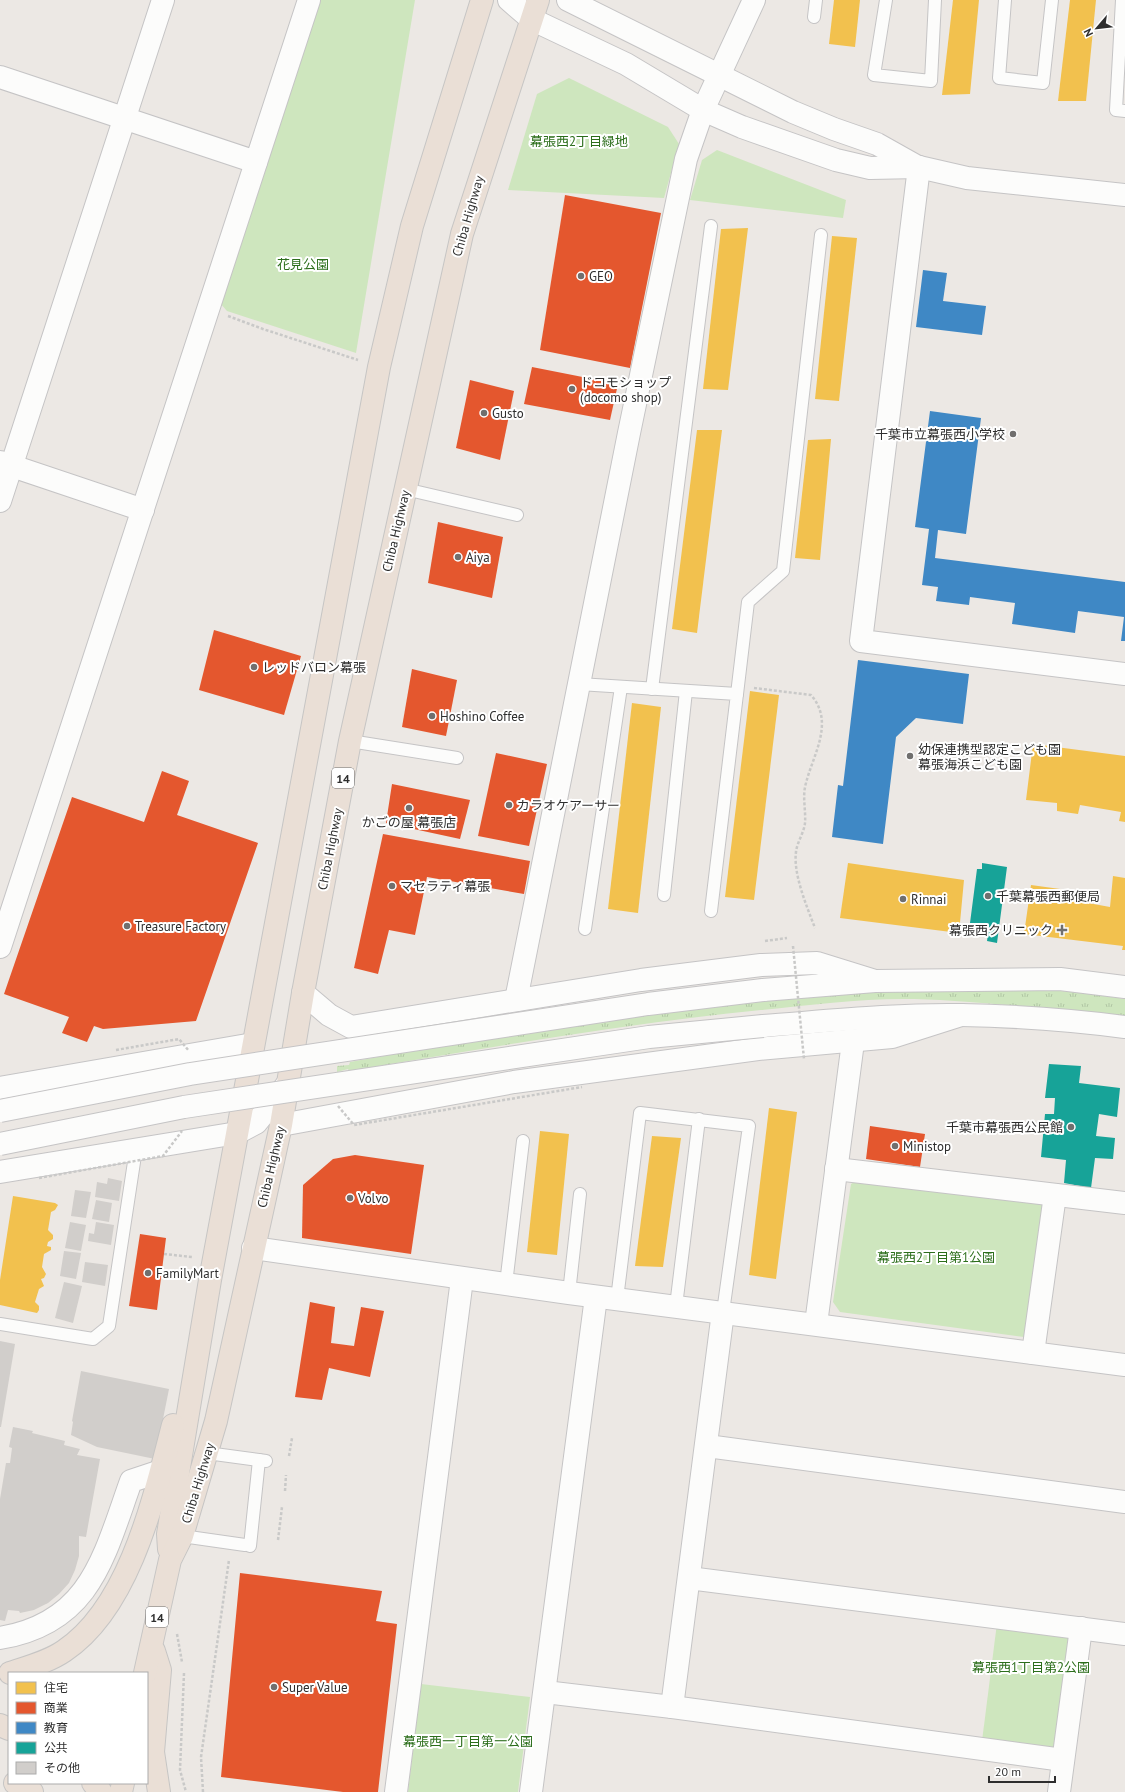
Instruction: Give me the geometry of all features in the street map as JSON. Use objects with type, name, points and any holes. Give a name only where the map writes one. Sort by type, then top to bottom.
[{"type":"highway","name":"Chiba Highway","points":[[170,1560],[168,1534],[190,1398],[253,1044],[379,367],[412,226],[482,0]]},
{"type":"highway","name":"Chiba Highway","points":[[145,1672],[170,1560],[182,1536],[216,1421],[281,1125],[303,993],[350,740],[462,234],[534,10]]},
{"type":"highway","points":[[13,1672],[38,1664],[64,1651],[87,1632],[122,1582],[141,1536],[161,1471],[173,1423],[190,1398]]},
{"type":"highway","points":[[151,1642],[160,1670],[153,1752],[159,1792]]},
{"type":"highway","points":[[17,1784],[32,1792]]},
{"type":"highway","points":[[94,1784],[101,1792]]},
{"type":"street","points":[[0,501],[6,464],[163,0]]},
{"type":"street","points":[[0,947],[144,510],[309,0]]},
{"type":"street","points":[[508,0],[534,10],[703,110],[742,127],[836,160],[870,168],[919,167],[967,178],[1125,195]]},
{"type":"street","points":[[568,0],[793,112],[834,129],[877,144],[919,167]]},
{"type":"street","points":[[516,1000],[578,684],[686,159],[703,110],[754,0]]},
{"type":"street","points":[[0,77],[256,162]]},
{"type":"street","points":[[919,167],[861,641],[1125,674]]},
{"type":"street","points":[[6,464],[144,510]]},
{"type":"street","points":[[303,993],[329,1015],[351,1027],[641,980],[761,965],[817,964],[875,981]]},
{"type":"street","points":[[0,1111],[190,1074],[648,1004],[763,990],[875,981],[1060,979],[1125,987]]},
{"type":"street","points":[[281,1125],[514,1082],[758,1049],[853,1042],[892,1037],[961,1015]]},
{"type":"street","points":[[0,1144],[184,1107],[649,1038],[763,1026],[871,1017],[961,1015],[1074,1021],[1125,1027]]},
{"type":"street","points":[[816,1324],[853,1042]]},
{"type":"street","points":[[0,1088],[253,1044]]},
{"type":"street","points":[[0,1172],[238,1132],[256,1123],[288,1082]]},
{"type":"street","points":[[836,1169],[1125,1203]]},
{"type":"street","points":[[1033,1352],[1056,1195]]},
{"type":"street","points":[[253,1248],[462,1279],[1125,1365]]},
{"type":"street","points":[[396,1792],[462,1279]]},
{"type":"street","points":[[531,1792],[545,1692],[607,1298]]},
{"type":"street","points":[[672,1707],[707,1446],[723,1312]]},
{"type":"street","points":[[707,1446],[1125,1502]]},
{"type":"street","points":[[0,1638],[17,1635],[38,1628],[58,1617],[75,1602],[89,1584],[100,1563],[131,1481],[161,1471]]},
{"type":"street","points":[[689,1578],[1125,1634]]},
{"type":"street","points":[[1059,1792],[1081,1628]]},
{"type":"street","points":[[545,1692],[672,1707],[1063,1760]]},
{"type":"lane","points":[[814,17],[816,0]]},
{"type":"lane","points":[[886,0],[874,75],[931,81],[935,0]]},
{"type":"lane","points":[[1005,0],[999,78],[1043,83],[1052,0]]},
{"type":"lane","points":[[1122,0],[1116,110],[1125,111]]},
{"type":"lane","points":[[652,689],[711,226]]},
{"type":"lane","points":[[711,911],[748,602],[783,571],[821,235]]},
{"type":"lane","points":[[405,489],[517,515]]},
{"type":"lane","points":[[578,684],[737,694]]},
{"type":"lane","points":[[585,929],[621,687]]},
{"type":"lane","points":[[664,896],[686,691]]},
{"type":"lane","points":[[350,740],[457,758]]},
{"type":"lane","points":[[607,1298],[640,1113],[699,1119],[749,1126],[723,1312]]},
{"type":"lane","points":[[676,1306],[699,1119]]},
{"type":"lane","points":[[506,1284],[523,1141]]},
{"type":"lane","points":[[0,1324],[93,1339],[109,1326],[136,1149]]},
{"type":"lane","points":[[569,1293],[580,1194]]},
{"type":"lane","points":[[182,1536],[247,1545],[263,1461],[207,1453]]},
{"type":"path","points":[[209,308],[263,329],[379,367]]},
{"type":"path","points":[[752,687],[812,695],[818,702],[822,729],[819,748],[806,782],[804,800],[805,823],[796,853],[801,887],[815,928]]},
{"type":"path","points":[[794,946],[804,1059]]},
{"type":"path","points":[[116,1050],[179,1039],[192,1055]]},
{"type":"path","points":[[336,1104],[354,1125],[582,1087]]},
{"type":"path","points":[[39,1178],[163,1156],[182,1130]]},
{"type":"path","points":[[164,1254],[196,1258]]},
{"type":"path","points":[[289,1456],[292,1438]]},
{"type":"path","points":[[285,1491],[286,1474]]},
{"type":"path","points":[[278,1540],[282,1507]]},
{"type":"path","points":[[203,1792],[201,1756],[226,1573],[231,1553]]},
{"type":"green space","name":"花見公園","points":[[319,0],[415,0],[356,353],[227,311],[220,303]]},
{"type":"green space","name":"幕張西2丁目緑地","points":[[569,78],[668,127],[679,144],[664,198],[508,190],[537,94]]},
{"type":"green space","points":[[717,150],[846,200],[843,218],[690,200],[702,160]]},
{"type":"green space","points":[[983,987],[1078,992],[1125,999],[1125,1018],[1020,1006],[967,1002],[914,999],[856,1001],[657,1022],[554,1037],[349,1071],[348,1069],[337,1072],[337,1066],[349,1065],[350,1062],[525,1031],[657,1011],[807,996]]},
{"type":"green space","name":"幕張西2丁目第1公園","points":[[862,1178],[1043,1203],[1024,1337],[840,1312],[833,1302],[851,1184]]},
{"type":"green space","name":"幕張西1丁目第2公園","points":[[997,1623],[1066,1632],[1073,1642],[1060,1744],[1049,1749],[982,1741]]},
{"type":"green space","name":"幕張西一丁目第一公園","points":[[421,1684],[530,1697],[518,1792],[408,1792]]},
{"type":"building: 住宅","points":[[834,0],[860,0],[855,47],[829,44]]},
{"type":"building: 住宅","points":[[953,0],[979,0],[970,94],[942,95]]},
{"type":"building: 住宅","points":[[1070,0],[1096,0],[1086,101],[1058,101]]},
{"type":"building: 住宅","points":[[748,228],[728,390],[703,389],[721,229]]},
{"type":"building: 住宅","points":[[832,236],[857,238],[839,401],[815,399]]},
{"type":"building: 住宅","points":[[697,430],[722,430],[697,633],[672,629]]},
{"type":"building: 住宅","points":[[831,439],[820,560],[795,558],[808,440]]},
{"type":"building: 住宅","points":[[750,691],[779,695],[754,900],[725,897]]},
{"type":"building: 住宅","points":[[632,703],[661,707],[638,913],[608,909]]},
{"type":"building: 住宅","points":[[1033,744],[1125,756],[1125,822],[1119,821],[1121,812],[1080,805],[1078,814],[1057,811],[1057,803],[1026,800]]},
{"type":"building: 住宅","name":"Rinnai","points":[[848,863],[964,880],[959,933],[840,918]]},
{"type":"building: 住宅","points":[[1113,876],[1125,878],[1125,950],[1122,950],[1123,946],[1024,934],[1031,885],[1089,893],[1088,903],[1110,907]]},
{"type":"building: 住宅","points":[[769,1108],[797,1112],[776,1279],[749,1275]]},
{"type":"building: 住宅","points":[[540,1131],[569,1134],[557,1255],[527,1252]]},
{"type":"building: 住宅","points":[[652,1136],[681,1138],[663,1267],[635,1266]]},
{"type":"building: 住宅","points":[[13,1196],[55,1203],[58,1205],[55,1210],[51,1212],[48,1230],[53,1235],[53,1239],[48,1242],[47,1246],[51,1247],[51,1250],[44,1254],[42,1267],[46,1274],[44,1278],[41,1279],[44,1286],[39,1289],[35,1302],[39,1306],[37,1313],[0,1305],[0,1280]]},
{"type":"building: 商業","points":[[565,195],[661,213],[630,368],[540,350]]},
{"type":"building: 商業","points":[[532,367],[618,384],[610,420],[524,404]]},
{"type":"building: 商業","points":[[470,380],[514,391],[500,460],[456,448]]},
{"type":"building: 商業","points":[[438,522],[503,537],[492,598],[428,583]]},
{"type":"building: 商業","points":[[214,630],[301,656],[284,715],[199,690]]},
{"type":"building: 商業","points":[[412,669],[457,680],[446,736],[402,727]]},
{"type":"building: 商業","points":[[496,753],[547,764],[529,846],[478,836]]},
{"type":"building: 商業","points":[[162,771],[189,781],[177,815],[258,843],[196,1021],[103,1029],[94,1026],[87,1042],[62,1033],[69,1017],[4,994],[72,797],[144,822]]},
{"type":"building: 商業","points":[[392,784],[470,800],[460,839],[386,823]]},
{"type":"building: 商業","points":[[383,834],[530,861],[524,894],[427,877],[415,935],[389,930],[378,974],[354,968]]},
{"type":"building: 商業","name":"Ministop","points":[[870,1126],[925,1134],[920,1167],[866,1159]]},
{"type":"building: 商業","points":[[355,1155],[424,1165],[411,1254],[302,1238],[303,1185],[333,1159]]},
{"type":"building: 商業","points":[[140,1234],[166,1238],[157,1310],[129,1306]]},
{"type":"building: 商業","points":[[310,1302],[335,1307],[331,1343],[354,1346],[361,1307],[384,1311],[370,1377],[329,1368],[322,1400],[295,1397]]},
{"type":"building: 商業","points":[[240,1573],[382,1591],[376,1621],[397,1624],[378,1792],[343,1792],[221,1777]]},
{"type":"building: 教育","points":[[923,270],[947,273],[943,301],[986,306],[982,335],[916,327]]},
{"type":"building: 教育","points":[[930,411],[981,418],[966,534],[938,530],[935,558],[1125,582],[1125,641],[1121,641],[1124,617],[1078,611],[1075,633],[1012,624],[1015,603],[970,597],[969,605],[936,601],[938,587],[922,585],[929,529],[915,527]]},
{"type":"building: 教育","points":[[858,660],[969,674],[963,724],[916,718],[896,737],[883,844],[832,837],[838,785],[843,786]]},
{"type":"building: 公共","name":"千葉幕張西郵便局","points":[[982,863],[1007,867],[997,943],[987,941],[989,925],[970,923],[977,869],[982,869]]},
{"type":"building: 公共","name":"千葉市幕張西公民館","points":[[1049,1064],[1081,1066],[1079,1083],[1120,1088],[1117,1117],[1099,1114],[1096,1136],[1115,1138],[1113,1159],[1095,1158],[1091,1188],[1064,1183],[1066,1160],[1041,1157],[1045,1114],[1054,1114],[1055,1098],[1045,1098]]},
{"type":"building: その他","points":[[108,1178],[122,1181],[119,1201],[95,1197],[97,1182],[107,1184]]},
{"type":"building: その他","points":[[75,1190],[91,1192],[86,1218],[71,1216]]},
{"type":"building: その他","points":[[96,1200],[112,1203],[109,1222],[92,1219]]},
{"type":"building: その他","points":[[70,1222],[86,1225],[81,1251],[65,1248]]},
{"type":"building: その他","points":[[96,1222],[114,1225],[111,1245],[88,1241],[89,1233],[94,1234]]},
{"type":"building: その他","points":[[64,1251],[81,1253],[76,1279],[60,1276]]},
{"type":"building: その他","points":[[85,1262],[108,1265],[105,1286],[82,1282]]},
{"type":"building: その他","points":[[64,1282],[82,1286],[73,1323],[55,1318]]},
{"type":"building: その他","points":[[0,1341],[15,1344],[1,1427],[0,1427]]},
{"type":"building: その他","points":[[81,1371],[169,1389],[155,1459],[97,1447],[71,1435]]},
{"type":"building: その他","points":[[13,1427],[33,1431],[32,1433],[65,1441],[64,1445],[80,1449],[77,1455],[100,1459],[86,1537],[79,1536],[79,1556],[69,1583],[48,1603],[34,1610],[20,1613],[19,1611],[8,1610],[5,1621],[0,1620],[0,1499],[6,1463],[10,1463],[12,1448],[9,1447]]},
{"type":"place","name":"GEO","points":[[581,276]]},
{"type":"place","name":"ドコモショップ (docomo shop)","points":[[572,389]]},
{"type":"place","name":"Gusto","points":[[484,413]]},
{"type":"place","name":"千葉市立幕張西小学校","points":[[1013,434]]},
{"type":"place","name":"Aiya","points":[[458,557]]},
{"type":"place","name":"レッドバロン幕張","points":[[254,667]]},
{"type":"place","name":"Hoshino Coffee","points":[[432,716]]},
{"type":"place","name":"幼保連携型認定こども園 幕張海浜こども園","points":[[910,756]]},
{"type":"place","name":"カラオケアーサー","points":[[509,805]]},
{"type":"place","name":"かごの屋 幕張店","points":[[409,808]]},
{"type":"place","name":"マセラティ幕張","points":[[392,886]]},
{"type":"place","name":"千葉幕張西郵便局","points":[[988,896]]},
{"type":"place","name":"Rinnai","points":[[903,899]]},
{"type":"place","name":"Treasure Factory","points":[[127,926]]},
{"type":"place","name":"幕張西クリニック","points":[[1062,930]]},
{"type":"place","name":"千葉市幕張西公民館","points":[[1071,1127]]},
{"type":"place","name":"Ministop","points":[[895,1146]]},
{"type":"place","name":"Volvo","points":[[350,1198]]},
{"type":"place","name":"FamilyMart","points":[[148,1273]]},
{"type":"place","name":"Super Value","points":[[274,1687]]}]
